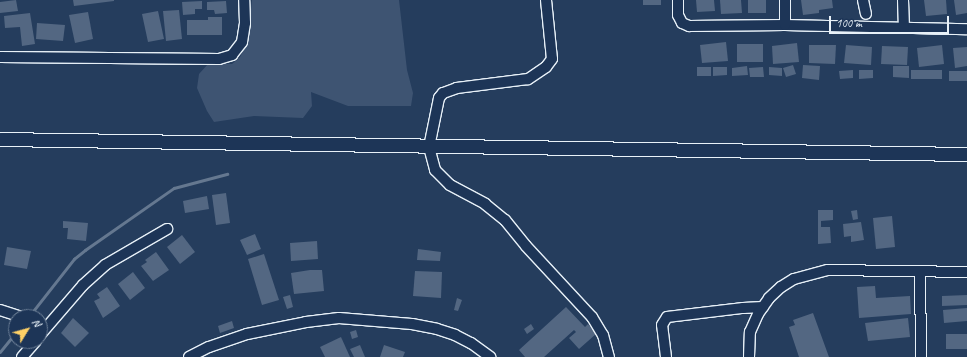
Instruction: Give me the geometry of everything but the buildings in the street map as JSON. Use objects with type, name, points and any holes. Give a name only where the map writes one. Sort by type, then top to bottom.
[{"type":"main road","points":[[0,139],[429,147],[967,154]]},
{"type":"street","points":[[0,57],[219,60],[232,55],[242,42],[245,23],[244,0]]},
{"type":"street","points":[[546,0],[552,59],[546,67],[528,79],[457,88],[443,93],[439,98],[429,147],[436,170],[450,185],[485,204],[505,220],[526,246],[592,317],[603,335],[609,357]]},
{"type":"street","points":[[678,0],[678,16],[682,23],[689,26],[785,25],[967,29]]},
{"type":"street","points":[[785,0],[785,25]]},
{"type":"street","points":[[863,0],[866,14]]},
{"type":"street","points":[[903,0],[904,28]]},
{"type":"street","points":[[48,323],[83,285],[105,265],[167,229]]},
{"type":"street","points":[[749,357],[750,332],[763,307],[769,298],[781,287],[794,279],[828,270],[967,272]]},
{"type":"street","points":[[920,272],[922,357]]},
{"type":"street","points":[[666,357],[662,325],[667,317],[763,307]]},
{"type":"street","points":[[189,357],[209,347],[247,334],[306,322],[339,318],[412,324],[437,329],[471,343],[490,357]]},
{"type":"street","points":[[22,357],[29,349]]},
{"type":"shaded area","points":[[252,0],[399,0],[407,70],[413,93],[411,106],[348,106],[311,92],[312,106],[303,118],[254,116],[214,122],[207,111],[197,88],[199,74],[208,64],[232,64],[240,57],[248,38]]},
{"type":"waterway","points":[[35,309],[74,259],[85,250],[174,188],[227,174]]},
{"type":"waterway","points":[[0,352],[8,342]]}]
